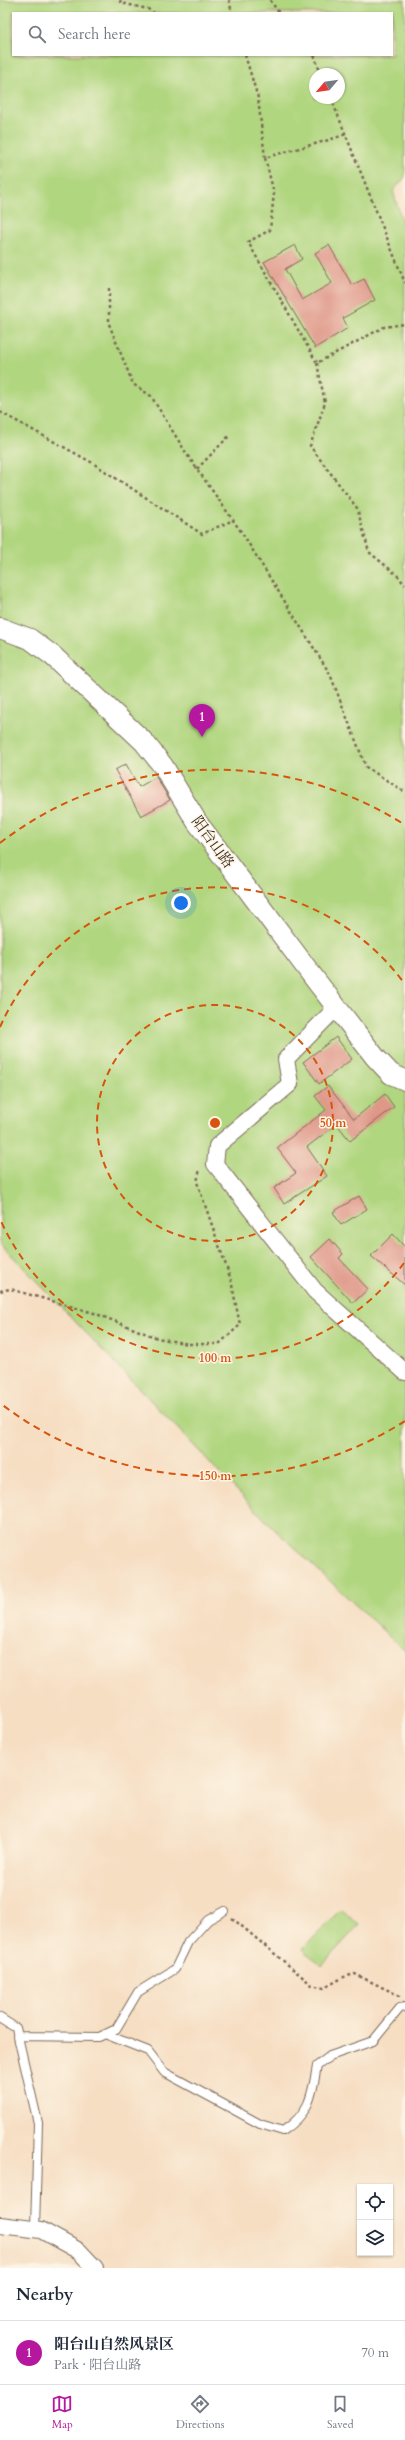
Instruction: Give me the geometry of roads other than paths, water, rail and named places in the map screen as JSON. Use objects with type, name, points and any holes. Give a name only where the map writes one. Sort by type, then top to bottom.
[{"type":"street","name":"阳台山路","points":[[0,628],[30,639],[54,656],[144,742],[163,766],[198,822],[336,1008],[375,1057],[391,1074],[405,1080]]},
{"type":"street","points":[[336,1008],[286,1059],[290,1084],[217,1146],[215,1164],[315,1290],[405,1372]]},
{"type":"street","points":[[0,2225],[41,2230],[79,2251],[95,2268]]},
{"type":"lane","points":[[17,2036],[99,2037],[116,2029],[138,1992],[175,1969],[188,1942],[208,1920],[224,1911]]},
{"type":"lane","points":[[105,2034],[148,2051],[164,2072],[260,2124],[283,2131],[298,2121],[312,2096],[317,2066],[330,2056],[373,2041],[400,2008],[405,2007]]},
{"type":"lane","points":[[0,2018],[16,2028],[38,2123],[35,2229]]},
{"type":"place","name":"阳台山自然风景区","points":[[202,737]]}]
